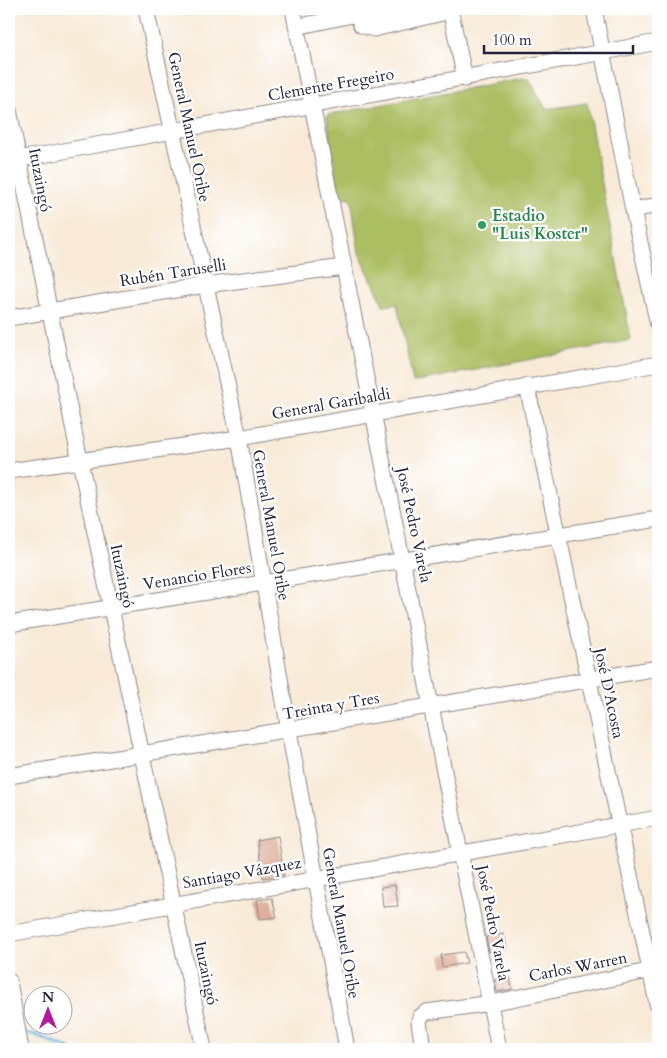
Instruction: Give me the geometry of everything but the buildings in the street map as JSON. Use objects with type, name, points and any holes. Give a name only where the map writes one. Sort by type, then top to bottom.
[{"type":"street","name":"General Manuel Oribe","points":[[146,9],[239,438],[289,731],[347,1049]]},
{"type":"street","name":"José Pedro Varela","points":[[293,9],[314,106],[344,267],[404,560],[500,1049]]},
{"type":"street","points":[[594,9],[604,52],[633,210],[658,325]]},
{"type":"street","points":[[296,27],[357,14],[361,25],[365,28],[374,29],[451,10],[465,79]]},
{"type":"street","name":"Clemente Fregeiro","points":[[13,160],[465,79],[658,42]]},
{"type":"street","name":"Ituzaingó","points":[[9,110],[13,160],[50,311],[204,1049]]},
{"type":"street","points":[[633,210],[658,205]]},
{"type":"street","name":"Rubén Taruselli","points":[[9,318],[205,285],[344,267]]},
{"type":"street","name":"General Garibaldi","points":[[9,471],[239,438],[658,364]]},
{"type":"street","name":"José D'Acosta","points":[[527,386],[588,680],[654,970],[658,1008]]},
{"type":"street","name":"Venancio Flores","points":[[9,624],[658,519]]},
{"type":"street","name":"Treinta y Tres","points":[[9,776],[289,731],[658,668]]},
{"type":"street","name":"Santiago Vázquez","points":[[9,934],[315,878],[462,855],[658,818]]},
{"type":"street","name":"Carlos Warren","points":[[423,1049],[419,1026],[423,1014],[491,1003],[654,970]]},
{"type":"street","points":[[9,981],[21,1047]]},
{"type":"green space","name":"Estadio \"Luis Koster\"","points":[[528,77],[546,109],[587,103],[631,340],[413,382],[397,304],[384,306],[359,253],[351,198],[339,197],[327,115]]},
{"type":"waterway","points":[[38,1036],[70,1049]]},
{"type":"place","name":"Estadio \"Luis Koster\"","points":[[482,225]]}]
